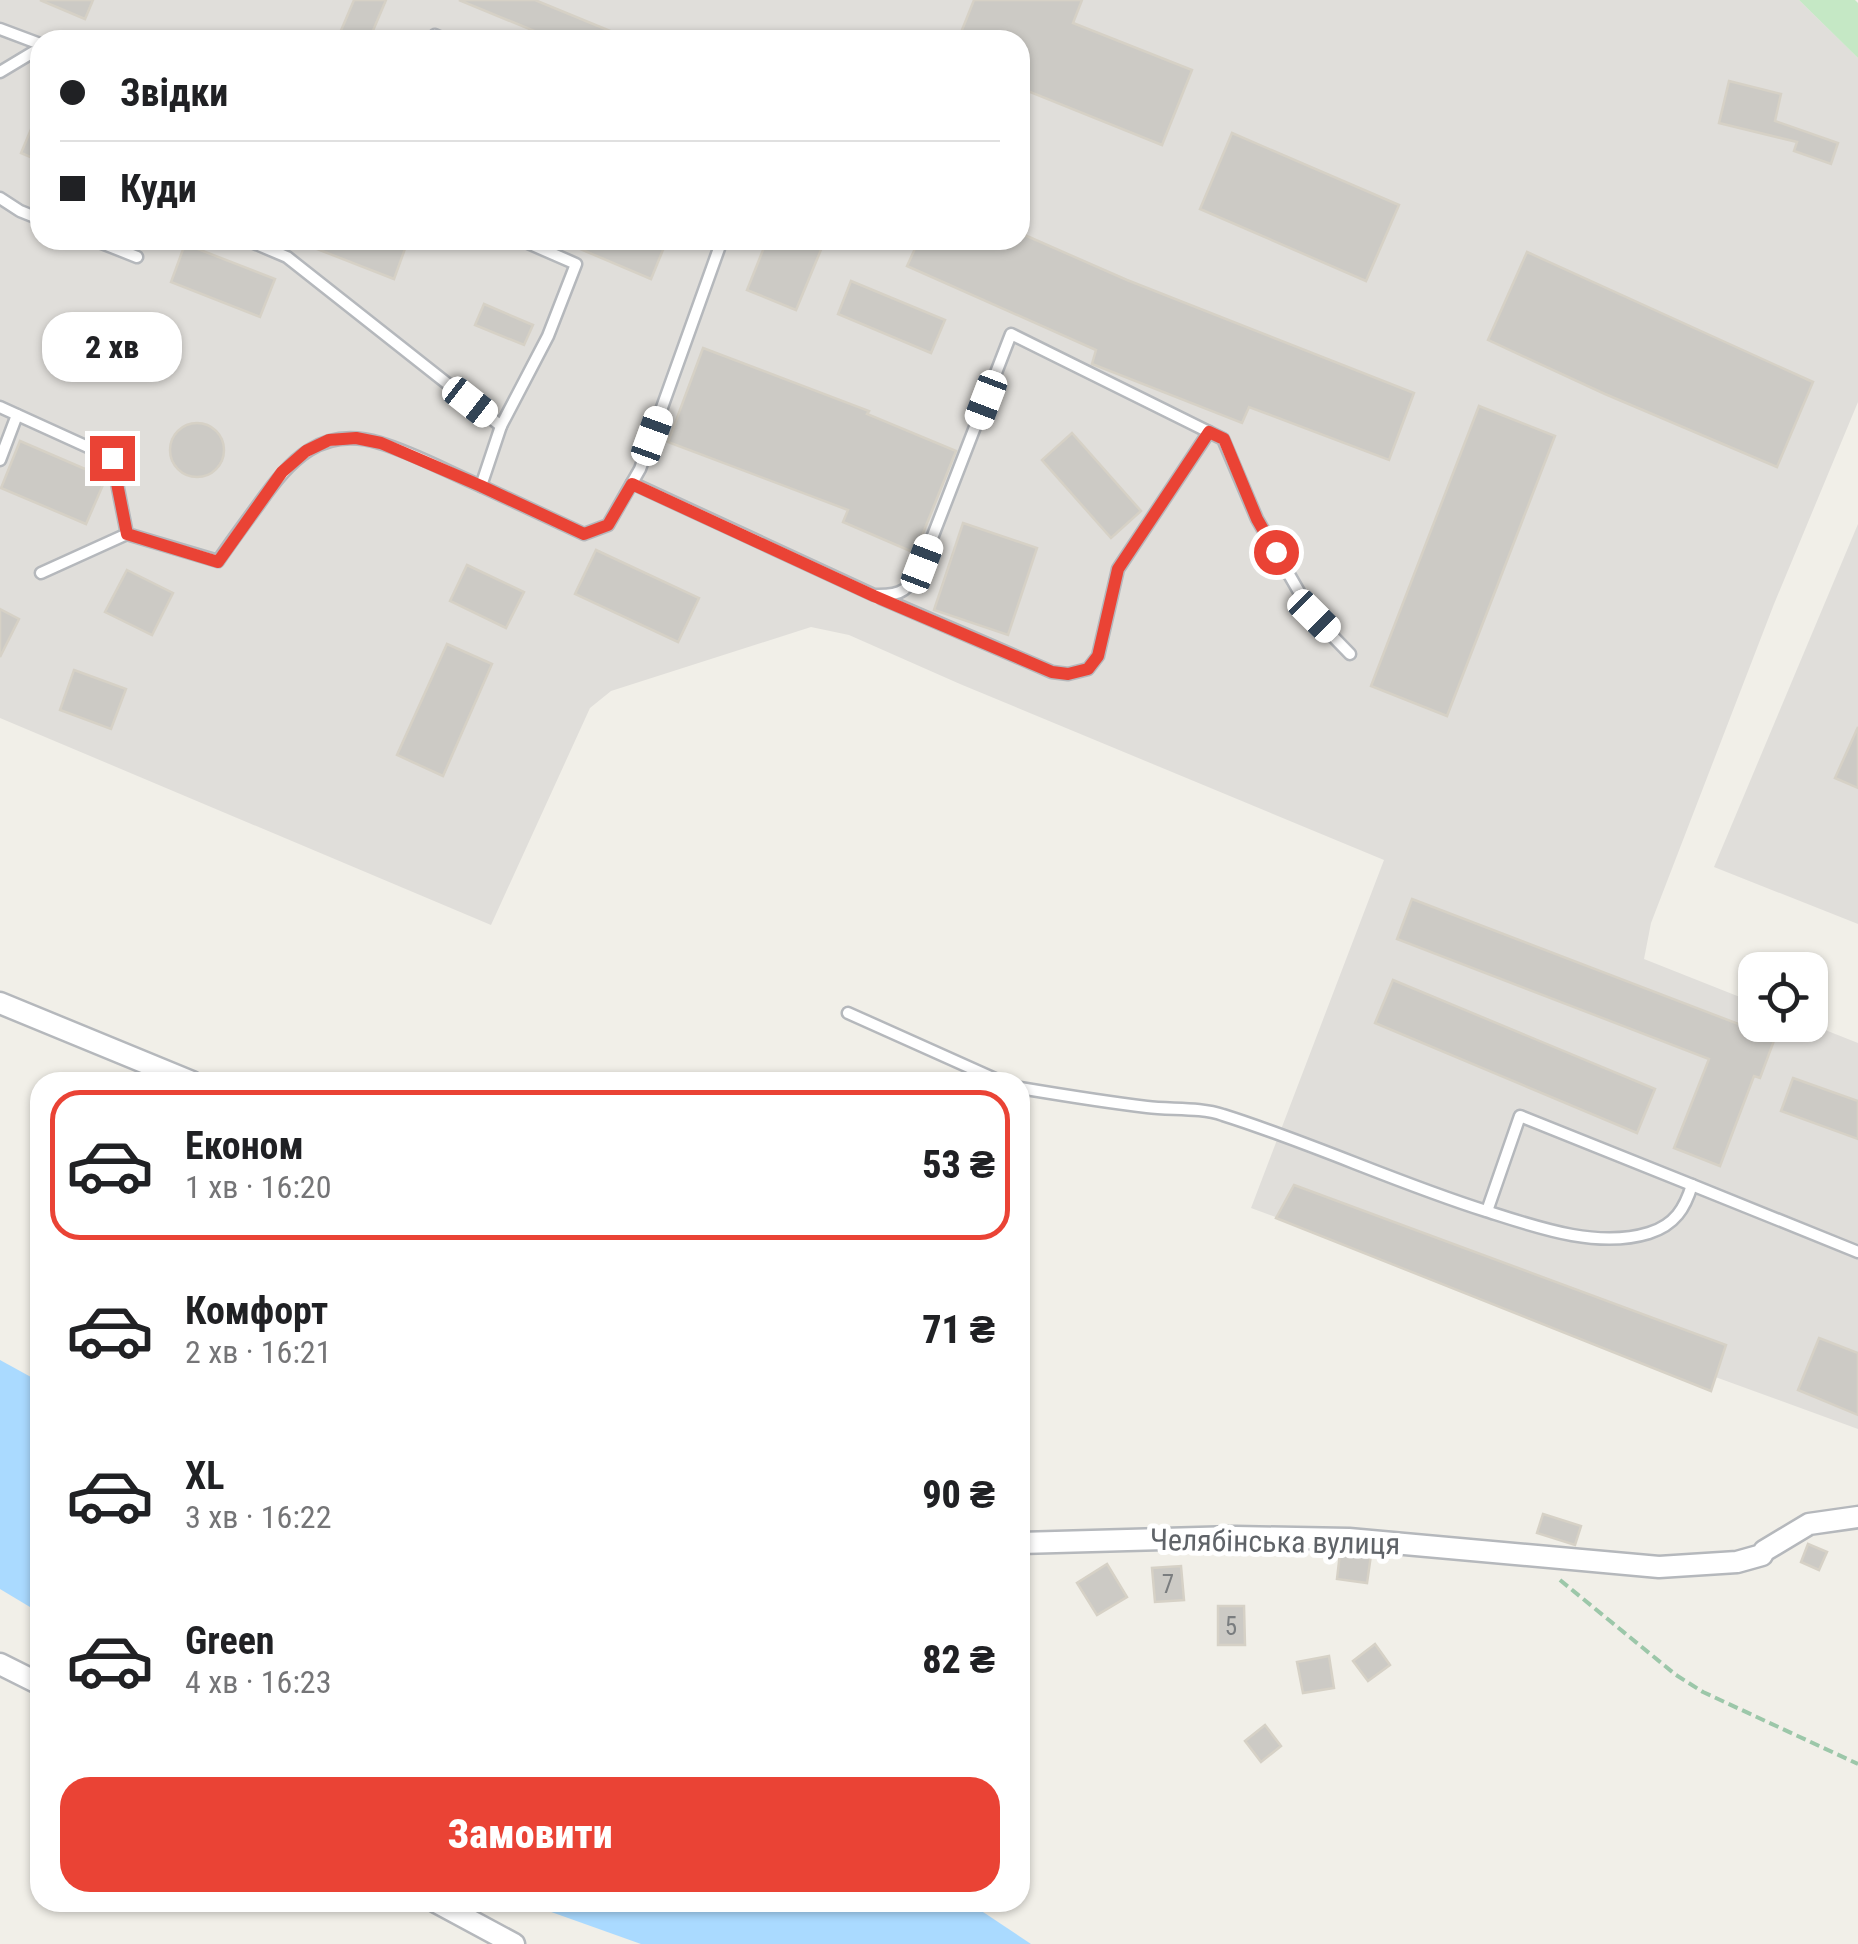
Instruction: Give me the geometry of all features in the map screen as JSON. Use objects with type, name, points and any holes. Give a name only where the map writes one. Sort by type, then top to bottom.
[{"type":"street","points":[[0,1003],[168,1072]]},
{"type":"street","name":"Челябінська вулиця","points":[[1030,1542],[1330,1538],[1659,1567],[1736,1562],[1762,1555],[1809,1524],[1858,1517]]},
{"type":"street","points":[[0,1664],[30,1679]]},
{"type":"street","points":[[455,1912],[514,1944]]},
{"type":"lane","points":[[0,28],[30,42]]},
{"type":"lane","points":[[0,72],[30,52]]},
{"type":"lane","points":[[0,198],[30,215]]},
{"type":"lane","points":[[119,250],[137,257]]},
{"type":"lane","points":[[269,250],[286,258],[500,426]]},
{"type":"lane","points":[[481,486],[500,426],[548,336],[576,264],[543,250]]},
{"type":"lane","points":[[41,573],[127,534],[218,562],[282,472],[306,451],[329,440],[356,438],[381,443],[584,534],[608,525],[640,469],[718,250]]},
{"type":"lane","points":[[874,596],[895,596],[912,584],[1011,334],[1224,439],[1257,519],[1314,616],[1350,654]]},
{"type":"lane","points":[[0,408],[112,458],[127,534]]},
{"type":"lane","points":[[0,460],[17,415]]},
{"type":"lane","points":[[632,484],[874,596],[1052,672],[1068,674],[1088,669],[1098,656],[1118,569],[1209,432]]},
{"type":"lane","points":[[848,1013],[980,1072]]},
{"type":"lane","points":[[1030,1090],[1145,1107],[1218,1113],[1487,1212],[1580,1237],[1650,1233],[1672,1221],[1686,1206],[1692,1185]]},
{"type":"lane","points":[[1487,1212],[1520,1116],[1858,1252]]},
{"type":"path","points":[[1559,1580],[1676,1675],[1703,1692],[1858,1764]]},
{"type":"shaded area","points":[[0,0],[1799,0],[1858,58],[1858,402],[1774,604],[1651,923],[1644,959],[1738,996],[1738,1042],[1828,1042],[1828,1031],[1858,1043],[1858,1429],[1251,1208],[1384,860],[849,635],[811,627],[611,691],[590,708],[491,925],[0,718]]},
{"type":"shaded area","points":[[1858,524],[1858,924],[1714,867]]},
{"type":"green space","points":[[1799,0],[1855,0],[1858,58]]},
{"type":"water","points":[[0,1360],[30,1376],[30,1607],[0,1589]]},
{"type":"water","points":[[551,1912],[983,1912],[1031,1944],[641,1944]]},
{"type":"building","points":[[40,0],[93,0],[85,19]]},
{"type":"building","points":[[354,0],[386,0],[373,30],[341,30]]},
{"type":"building","points":[[459,0],[535,0],[608,30],[532,30]]},
{"type":"building","points":[[974,0],[1082,0],[1073,23],[1192,70],[1162,145],[1030,92],[1030,30],[962,30]]},
{"type":"building","points":[[1729,81],[1781,94],[1775,121],[1838,143],[1831,164],[1794,151],[1797,142],[1719,123]]},
{"type":"building","points":[[30,132],[30,157],[21,153]]},
{"type":"building","points":[[1232,133],[1399,205],[1366,281],[1200,209]]},
{"type":"building","points":[[1030,237],[1127,280],[1414,393],[1389,460],[1249,407],[1242,423],[1092,364],[1096,350],[907,266],[914,250],[1030,250]]},
{"type":"building","points":[[183,250],[200,250],[275,279],[260,317],[171,282]]},
{"type":"building","points":[[320,250],[405,250],[394,279]]},
{"type":"building","points":[[583,250],[663,250],[651,279]]},
{"type":"building","points":[[763,250],[821,250],[796,310],[747,290]]},
{"type":"building","points":[[1527,252],[1813,382],[1777,467],[1488,340]]},
{"type":"building","points":[[851,281],[945,320],[931,353],[838,314]]},
{"type":"building","points":[[484,304],[533,325],[524,345],[475,325]]},
{"type":"building","points":[[703,348],[869,411],[867,414],[956,451],[915,553],[843,522],[848,510],[668,442]]},
{"type":"building","points":[[1479,406],[1555,436],[1447,716],[1371,686]]},
{"type":"building","points":[[197,423],[216,431],[224,450],[216,469],[197,477],[178,469],[170,450],[178,431]]},
{"type":"building","points":[[1072,433],[1141,511],[1111,538],[1042,460]]},
{"type":"building","points":[[20,441],[106,478],[86,524],[1,488]]},
{"type":"building","points":[[963,523],[1037,548],[1008,635],[934,610]]},
{"type":"building","points":[[596,550],[699,598],[678,642],[575,594]]},
{"type":"building","points":[[467,565],[524,592],[506,628],[450,601]]},
{"type":"building","points":[[127,570],[173,593],[152,635],[105,612]]},
{"type":"building","points":[[0,609],[19,619],[0,657]]},
{"type":"building","points":[[447,644],[492,664],[443,776],[397,755]]},
{"type":"building","points":[[74,670],[126,689],[111,729],[60,710]]},
{"type":"building","points":[[1858,727],[1858,788],[1835,778]]},
{"type":"building","points":[[1412,899],[1738,1024],[1738,1042],[1774,1042],[1760,1078],[1754,1076],[1720,1166],[1674,1148],[1709,1059],[1397,939]]},
{"type":"building","points":[[1393,980],[1655,1089],[1637,1133],[1375,1023]]},
{"type":"building","points":[[1793,1078],[1858,1101],[1858,1139],[1781,1111]]},
{"type":"building","points":[[1294,1185],[1726,1345],[1711,1391],[1276,1218]]},
{"type":"building","points":[[1819,1338],[1858,1353],[1858,1415],[1798,1390]]},
{"type":"building","points":[[1543,1514],[1581,1526],[1575,1545],[1537,1533]]},
{"type":"building","points":[[1808,1544],[1827,1552],[1819,1570],[1801,1562]]},
{"type":"building","points":[[1340,1553],[1371,1555],[1367,1583],[1337,1579]]},
{"type":"building","points":[[1107,1564],[1127,1597],[1097,1615],[1077,1583]]},
{"type":"building","points":[[1181,1566],[1184,1600],[1155,1602],[1152,1568]]},
{"type":"building","points":[[1218,1606],[1244,1606],[1245,1645],[1218,1645]]},
{"type":"building","points":[[1375,1644],[1390,1665],[1368,1681],[1353,1661]]},
{"type":"building","points":[[1329,1656],[1334,1688],[1303,1693],[1297,1662]]},
{"type":"building","points":[[1265,1725],[1281,1746],[1261,1762],[1245,1741]]},
{"type":"route","points":[[112,458],[127,534],[218,562],[282,472],[306,451],[329,440],[356,438],[381,443],[584,534],[608,525],[632,484],[874,596],[1052,672],[1068,674],[1088,669],[1098,656],[1118,569],[1209,432],[1224,439],[1257,519],[1276,552]]}]
